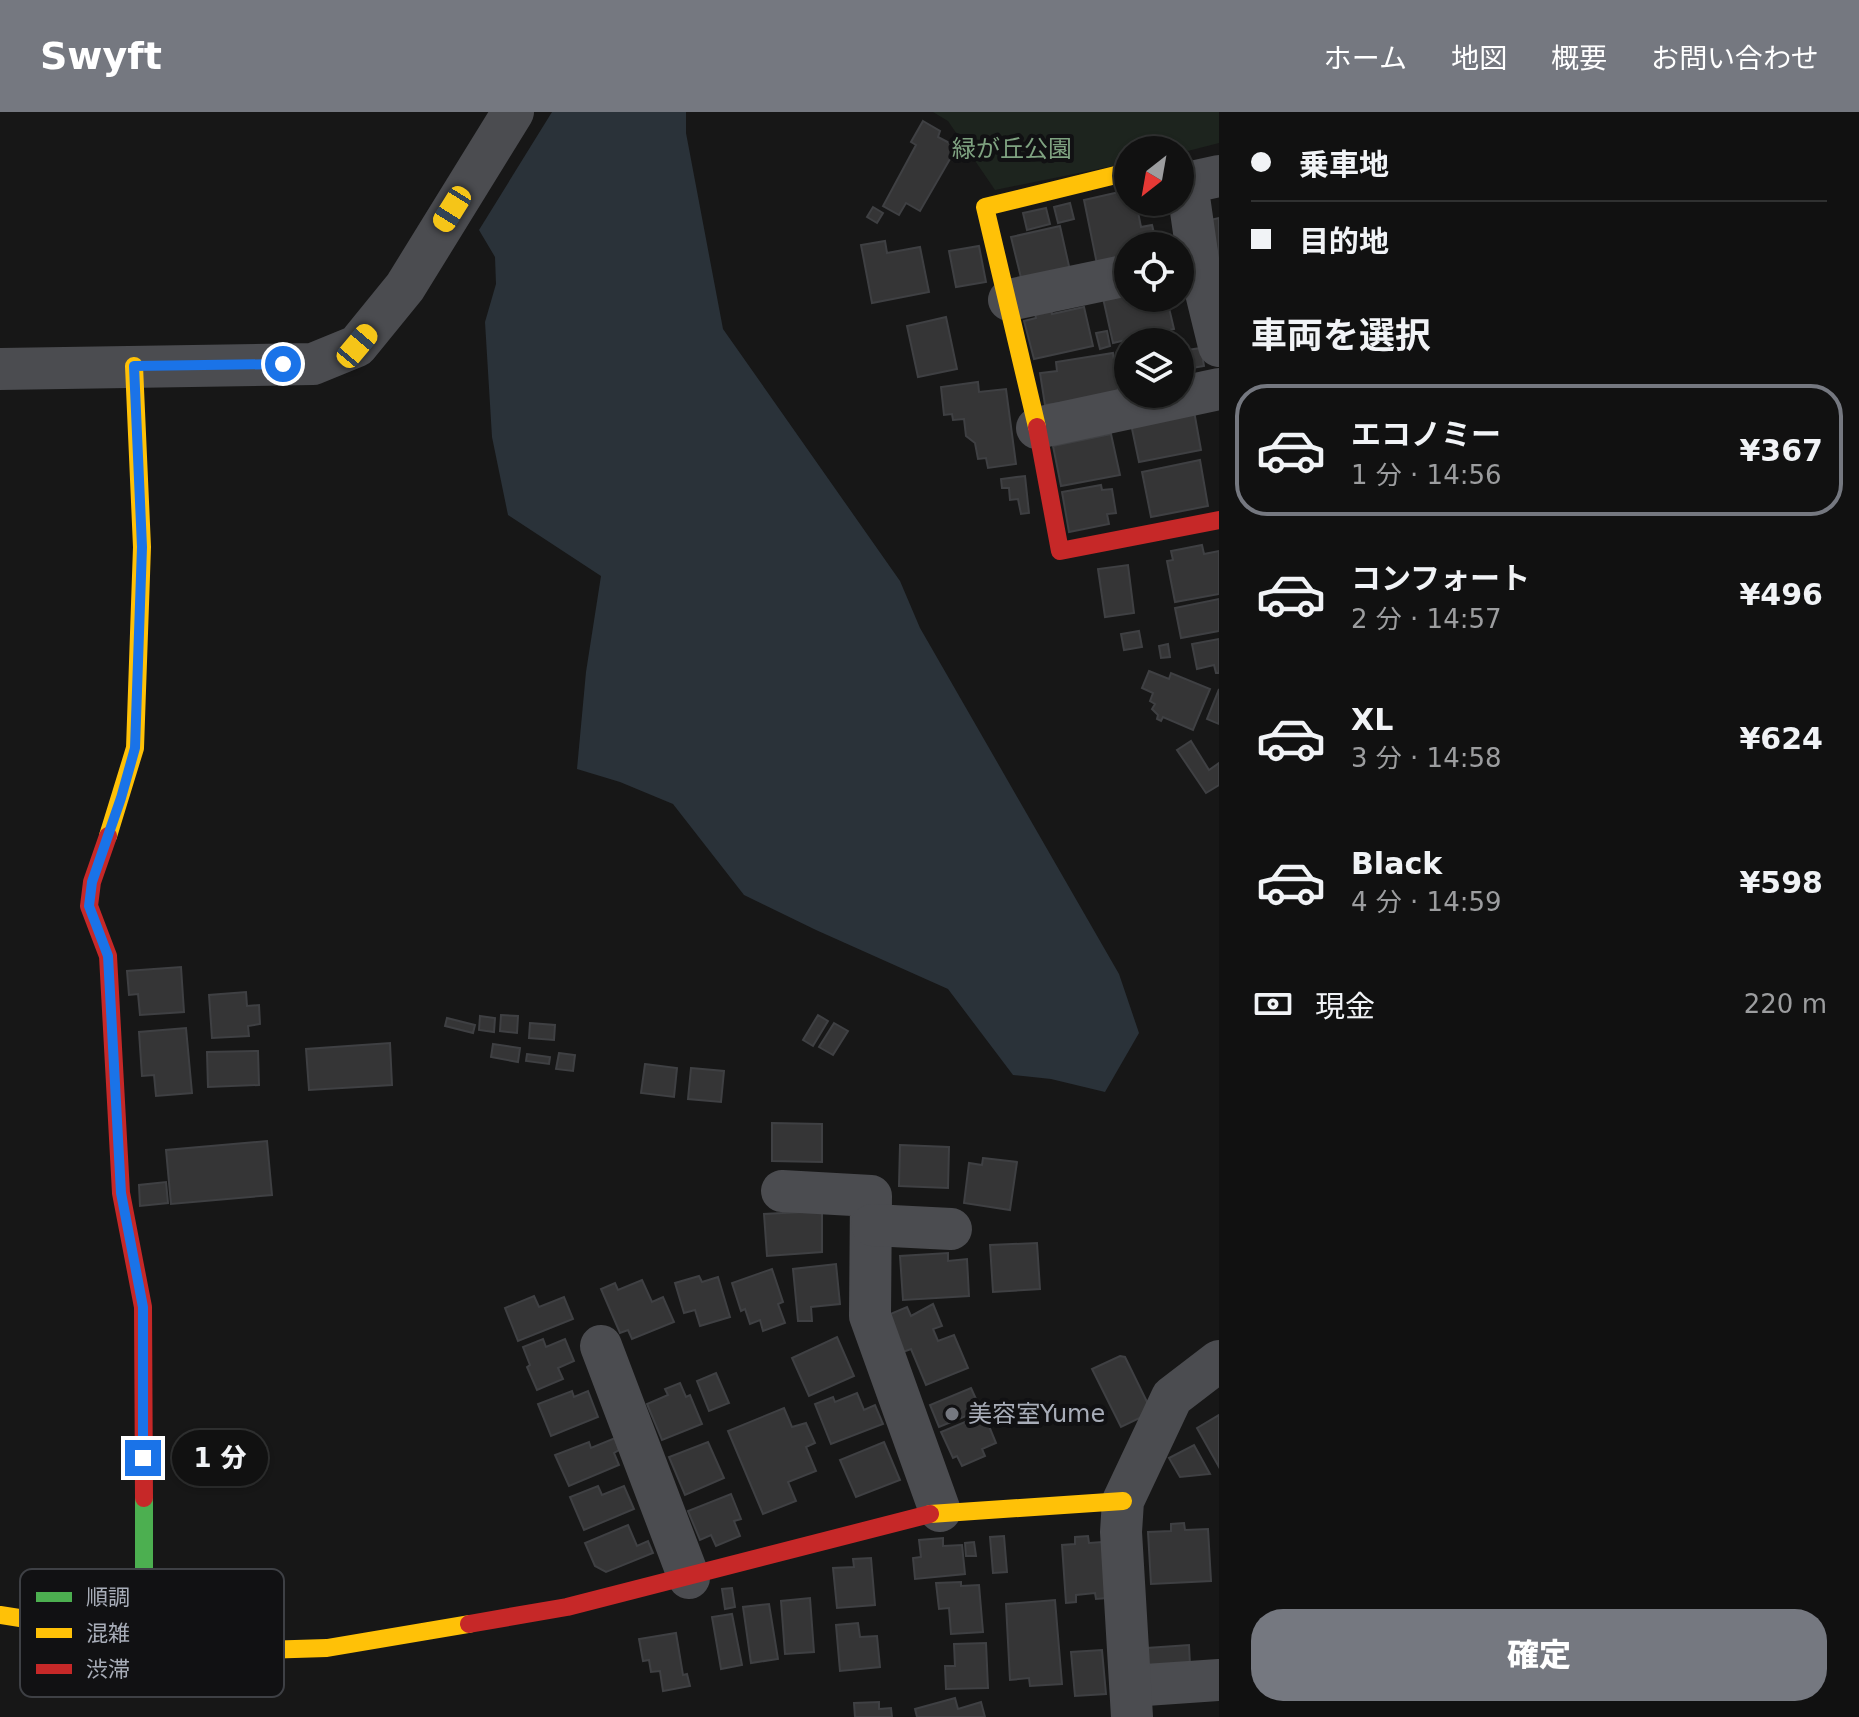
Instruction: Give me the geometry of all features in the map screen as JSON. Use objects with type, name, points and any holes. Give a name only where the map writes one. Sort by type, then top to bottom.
[{"type":"street","points":[[0,369],[313,364],[357,346],[405,287],[513,112]]},
{"type":"street","points":[[1114,175],[985,207],[1037,428],[1060,551],[1219,520]]},
{"type":"street","points":[[1191,232],[1195,177]]},
{"type":"street","points":[[1194,276],[1219,346]]},
{"type":"street","points":[[1009,300],[1114,278]]},
{"type":"street","points":[[134,366],[142,547],[135,748],[92,882],[89,906],[108,956],[121,1193],[143,1307],[144,1569]]},
{"type":"street","points":[[1037,428],[1219,389]]},
{"type":"street","points":[[782,1191],[871,1196],[870,1316],[940,1511]]},
{"type":"street","points":[[872,1225],[951,1229]]},
{"type":"street","points":[[601,1346],[689,1578]]},
{"type":"street","points":[[1219,1361],[1172,1397],[1123,1501],[1121,1532],[1131,1702],[1219,1680]]},
{"type":"street","points":[[284,1649],[327,1648],[567,1607],[940,1511],[1123,1501]]},
{"type":"street","points":[[0,1615],[20,1618]]},
{"type":"green space","name":"緑が丘公園","points":[[933,112],[1219,112],[1219,143],[1194,149],[1194,136],[1114,136],[1114,166],[995,190],[948,121]]},
{"type":"shaded area","points":[[552,112],[686,112],[686,133],[723,329],[900,581],[920,628],[1119,974],[1139,1033],[1105,1092],[1051,1079],[1013,1075],[948,989],[744,895],[673,804],[620,782],[577,769],[586,672],[601,576],[508,515],[492,437],[485,322],[496,284],[495,257],[479,230]]},
{"type":"building","points":[[923,121],[940,131],[938,137],[957,147],[920,211],[906,203],[899,215],[883,206],[916,145],[911,142]]},
{"type":"building","points":[[1114,193],[1114,216],[1139,216],[1141,227],[1152,225],[1154,232],[1114,232],[1114,265],[1098,269],[1084,200]]},
{"type":"building","points":[[1070,203],[1074,219],[1058,223],[1054,207]]},
{"type":"building","points":[[873,207],[883,213],[877,223],[867,217]]},
{"type":"building","points":[[1046,208],[1050,224],[1027,230],[1023,213]]},
{"type":"building","points":[[1219,218],[1219,259],[1210,220]]},
{"type":"building","points":[[1060,226],[1071,275],[1023,286],[1011,237]]},
{"type":"building","points":[[885,241],[887,253],[920,247],[929,292],[872,303],[861,245]]},
{"type":"building","points":[[979,246],[986,282],[956,287],[949,251]]},
{"type":"building","points":[[1114,296],[1114,312],[1170,312],[1174,328],[1114,328],[1113,343],[1103,298]]},
{"type":"building","points":[[1050,306],[1052,314],[1084,307],[1093,346],[1034,359],[1024,321],[1036,318],[1034,309]]},
{"type":"building","points":[[946,317],[957,369],[918,377],[907,326]]},
{"type":"building","points":[[1107,331],[1110,346],[1100,349],[1096,333]]},
{"type":"building","points":[[1201,348],[1204,366],[1194,368],[1194,349]]},
{"type":"building","points":[[1113,353],[1114,396],[1045,405],[1040,373],[1057,371],[1056,362]]},
{"type":"building","points":[[978,382],[979,392],[1006,389],[1016,464],[988,468],[986,458],[978,459],[975,443],[966,436],[964,419],[953,420],[952,414],[944,415],[941,387]]},
{"type":"building","points":[[1194,411],[1201,450],[1139,462],[1131,424]]},
{"type":"building","points":[[1111,434],[1120,475],[1061,486],[1053,446]]},
{"type":"building","points":[[1200,460],[1208,506],[1151,517],[1142,472]]},
{"type":"building","points":[[1025,476],[1029,513],[1021,514],[1018,499],[1010,500],[1009,488],[1002,488],[1001,479]]},
{"type":"building","points":[[1101,485],[1102,490],[1112,489],[1116,513],[1107,514],[1109,524],[1069,532],[1062,492]]},
{"type":"building","points":[[1202,545],[1204,554],[1219,551],[1219,594],[1175,602],[1167,561],[1173,560],[1171,551]]},
{"type":"building","points":[[1128,565],[1134,613],[1105,617],[1098,569]]},
{"type":"building","points":[[1219,599],[1219,631],[1181,638],[1175,608]]},
{"type":"building","points":[[1139,631],[1142,647],[1124,650],[1121,634]]},
{"type":"building","points":[[1219,639],[1219,673],[1216,673],[1214,665],[1197,669],[1192,644]]},
{"type":"building","points":[[1168,644],[1170,657],[1161,658],[1159,646]]},
{"type":"building","points":[[1149,671],[1169,679],[1171,673],[1210,689],[1193,730],[1163,717],[1161,721],[1157,719],[1158,715],[1152,709],[1155,704],[1150,701],[1153,693],[1142,688]]},
{"type":"building","points":[[1219,689],[1219,724],[1207,719]]},
{"type":"building","points":[[1191,741],[1209,770],[1219,763],[1219,785],[1206,793],[1177,750]]},
{"type":"building","points":[[181,967],[184,1012],[140,1015],[138,994],[129,995],[127,971]]},
{"type":"building","points":[[246,992],[247,1006],[259,1005],[260,1024],[248,1026],[249,1036],[212,1038],[209,995]]},
{"type":"building","points":[[501,1015],[518,1016],[517,1033],[500,1031]]},
{"type":"building","points":[[818,1015],[828,1021],[813,1046],[803,1040]]},
{"type":"building","points":[[480,1016],[495,1018],[494,1032],[479,1030]]},
{"type":"building","points":[[447,1018],[475,1025],[473,1033],[445,1026]]},
{"type":"building","points":[[530,1023],[555,1025],[554,1040],[529,1038]]},
{"type":"building","points":[[834,1023],[848,1031],[833,1055],[819,1047]]},
{"type":"building","points":[[186,1028],[192,1093],[156,1096],[154,1075],[142,1076],[139,1032]]},
{"type":"building","points":[[390,1043],[392,1085],[309,1090],[306,1049]]},
{"type":"building","points":[[493,1044],[520,1048],[518,1062],[491,1057]]},
{"type":"building","points":[[258,1051],[259,1085],[208,1087],[207,1052]]},
{"type":"building","points":[[559,1053],[575,1055],[573,1071],[556,1069]]},
{"type":"building","points":[[527,1054],[550,1057],[549,1064],[526,1061]]},
{"type":"building","points":[[645,1064],[677,1068],[674,1097],[641,1093]]},
{"type":"building","points":[[691,1068],[724,1071],[721,1102],[688,1099]]},
{"type":"building","points":[[772,1123],[822,1124],[822,1162],[772,1161]]},
{"type":"building","points":[[267,1141],[272,1195],[171,1204],[166,1150]]},
{"type":"building","points":[[900,1145],[949,1147],[948,1188],[899,1186]]},
{"type":"building","points":[[983,1158],[1017,1162],[1010,1210],[964,1203],[969,1163],[982,1165]]},
{"type":"building","points":[[166,1182],[168,1203],[140,1206],[139,1185]]},
{"type":"building","points":[[822,1211],[822,1252],[767,1256],[764,1214]]},
{"type":"building","points":[[1037,1243],[1040,1289],[993,1292],[990,1245]]},
{"type":"building","points":[[948,1253],[948,1261],[967,1259],[969,1296],[903,1300],[900,1256]]},
{"type":"building","points":[[836,1264],[840,1304],[811,1307],[812,1321],[798,1321],[793,1269]]},
{"type":"building","points":[[772,1269],[783,1302],[778,1304],[785,1323],[763,1331],[760,1320],[750,1324],[745,1309],[741,1311],[732,1283]]},
{"type":"building","points":[[699,1276],[702,1282],[718,1277],[730,1317],[700,1326],[695,1310],[684,1313],[675,1283]]},
{"type":"building","points":[[642,1280],[652,1302],[663,1297],[674,1322],[632,1339],[628,1330],[620,1333],[601,1289],[615,1283],[618,1290]]},
{"type":"building","points":[[534,1296],[539,1307],[564,1297],[573,1319],[518,1341],[505,1308]]},
{"type":"building","points":[[933,1304],[942,1326],[933,1329],[938,1341],[954,1335],[968,1368],[926,1385],[911,1349],[903,1352],[888,1315],[907,1307],[911,1316]]},
{"type":"building","points":[[837,1337],[854,1376],[809,1396],[792,1358]]},
{"type":"building","points":[[543,1339],[546,1347],[565,1339],[574,1361],[558,1368],[563,1379],[537,1390],[523,1347]]},
{"type":"building","points":[[1120,1356],[1125,1357],[1152,1412],[1121,1427],[1092,1369]]},
{"type":"building","points":[[716,1373],[729,1403],[709,1411],[697,1381]]},
{"type":"building","points":[[680,1383],[686,1397],[690,1395],[702,1424],[662,1440],[647,1404],[668,1395],[665,1389]]},
{"type":"building","points":[[971,1388],[981,1410],[939,1427],[930,1405]]},
{"type":"building","points":[[572,1391],[574,1397],[588,1391],[598,1417],[551,1436],[538,1404]]},
{"type":"building","points":[[857,1393],[864,1410],[875,1405],[883,1424],[831,1444],[815,1404],[833,1397],[835,1402]]},
{"type":"building","points":[[784,1408],[792,1427],[806,1423],[815,1443],[806,1447],[816,1471],[788,1482],[796,1501],[763,1514],[728,1431]]},
{"type":"building","points":[[984,1414],[996,1443],[982,1449],[985,1456],[962,1466],[957,1456],[953,1458],[941,1432]]},
{"type":"building","points":[[1219,1415],[1219,1467],[1197,1428]]},
{"type":"building","points":[[615,1438],[619,1450],[614,1453],[619,1465],[569,1486],[555,1455],[589,1442],[591,1448]]},
{"type":"building","points":[[708,1442],[724,1478],[685,1495],[669,1457]]},
{"type":"building","points":[[884,1442],[900,1480],[856,1497],[840,1460]]},
{"type":"building","points":[[1194,1445],[1210,1474],[1180,1477],[1169,1458]]},
{"type":"building","points":[[598,1486],[602,1495],[624,1486],[634,1509],[584,1530],[570,1497]]},
{"type":"building","points":[[731,1494],[741,1519],[734,1521],[740,1536],[716,1546],[711,1535],[700,1540],[688,1511]]},
{"type":"building","points":[[1184,1523],[1185,1530],[1208,1529],[1211,1581],[1151,1584],[1148,1532],[1171,1531],[1171,1524]]},
{"type":"building","points":[[628,1525],[637,1546],[648,1541],[653,1553],[606,1572],[595,1566],[585,1543]]},
{"type":"building","points":[[1004,1536],[1007,1572],[993,1573],[990,1537]]},
{"type":"building","points":[[1088,1536],[1089,1543],[1102,1542],[1107,1598],[1096,1599],[1095,1593],[1076,1595],[1076,1602],[1066,1603],[1062,1545],[1075,1544],[1075,1537]]},
{"type":"building","points":[[943,1538],[943,1546],[962,1545],[965,1574],[915,1579],[913,1558],[921,1557],[919,1540]]},
{"type":"building","points":[[974,1542],[976,1556],[966,1556],[965,1543]]},
{"type":"building","points":[[871,1558],[875,1605],[837,1608],[833,1568],[854,1567],[853,1559]]},
{"type":"building","points":[[961,1582],[961,1586],[979,1585],[983,1632],[951,1634],[949,1608],[939,1609],[936,1583]]},
{"type":"building","points":[[732,1588],[735,1607],[725,1609],[722,1589]]},
{"type":"building","points":[[810,1598],[814,1652],[785,1654],[781,1601]]},
{"type":"building","points":[[1055,1600],[1062,1684],[1030,1686],[1029,1678],[1010,1680],[1006,1604]]},
{"type":"building","points":[[769,1604],[778,1659],[751,1663],[743,1607]]},
{"type":"building","points":[[732,1614],[742,1665],[721,1669],[712,1617]]},
{"type":"building","points":[[858,1623],[860,1637],[877,1636],[880,1667],[840,1671],[836,1625]]},
{"type":"building","points":[[676,1633],[683,1675],[687,1674],[690,1686],[663,1691],[660,1671],[651,1672],[649,1660],[643,1661],[639,1639]]},
{"type":"building","points":[[986,1643],[988,1688],[946,1689],[945,1666],[955,1666],[954,1644]]},
{"type":"building","points":[[1189,1645],[1190,1665],[1148,1667],[1147,1648]]},
{"type":"building","points":[[1102,1650],[1106,1694],[1075,1696],[1071,1652]]},
{"type":"building","points":[[955,1698],[958,1709],[981,1702],[985,1717],[917,1717],[915,1709]]},
{"type":"building","points":[[879,1702],[879,1709],[891,1708],[892,1717],[855,1717],[854,1703]]},
{"type":"traffic: fast","points":[[144,1498],[144,1569]]},
{"type":"traffic: slow","points":[[1037,427],[985,207],[1114,175]]},
{"type":"traffic: slow","points":[[108,836],[135,748],[142,547],[134,366]]},
{"type":"traffic: slow","points":[[930,1514],[1123,1501]]},
{"type":"traffic: slow","points":[[0,1615],[20,1618]]},
{"type":"traffic: slow","points":[[284,1649],[327,1648],[469,1624]]},
{"type":"traffic: jam","points":[[1037,427],[1060,551],[1219,520]]},
{"type":"traffic: jam","points":[[108,836],[92,882],[89,906],[108,956],[121,1193],[143,1307],[144,1498]]},
{"type":"traffic: jam","points":[[469,1624],[567,1607],[930,1514]]},
{"type":"place","name":"美容室Yume","points":[[952,1414]]},
{"type":"route","points":[[143,1458],[143,1307],[121,1193],[108,956],[89,906],[92,882],[135,748],[142,547],[134,366],[283,364]]}]
